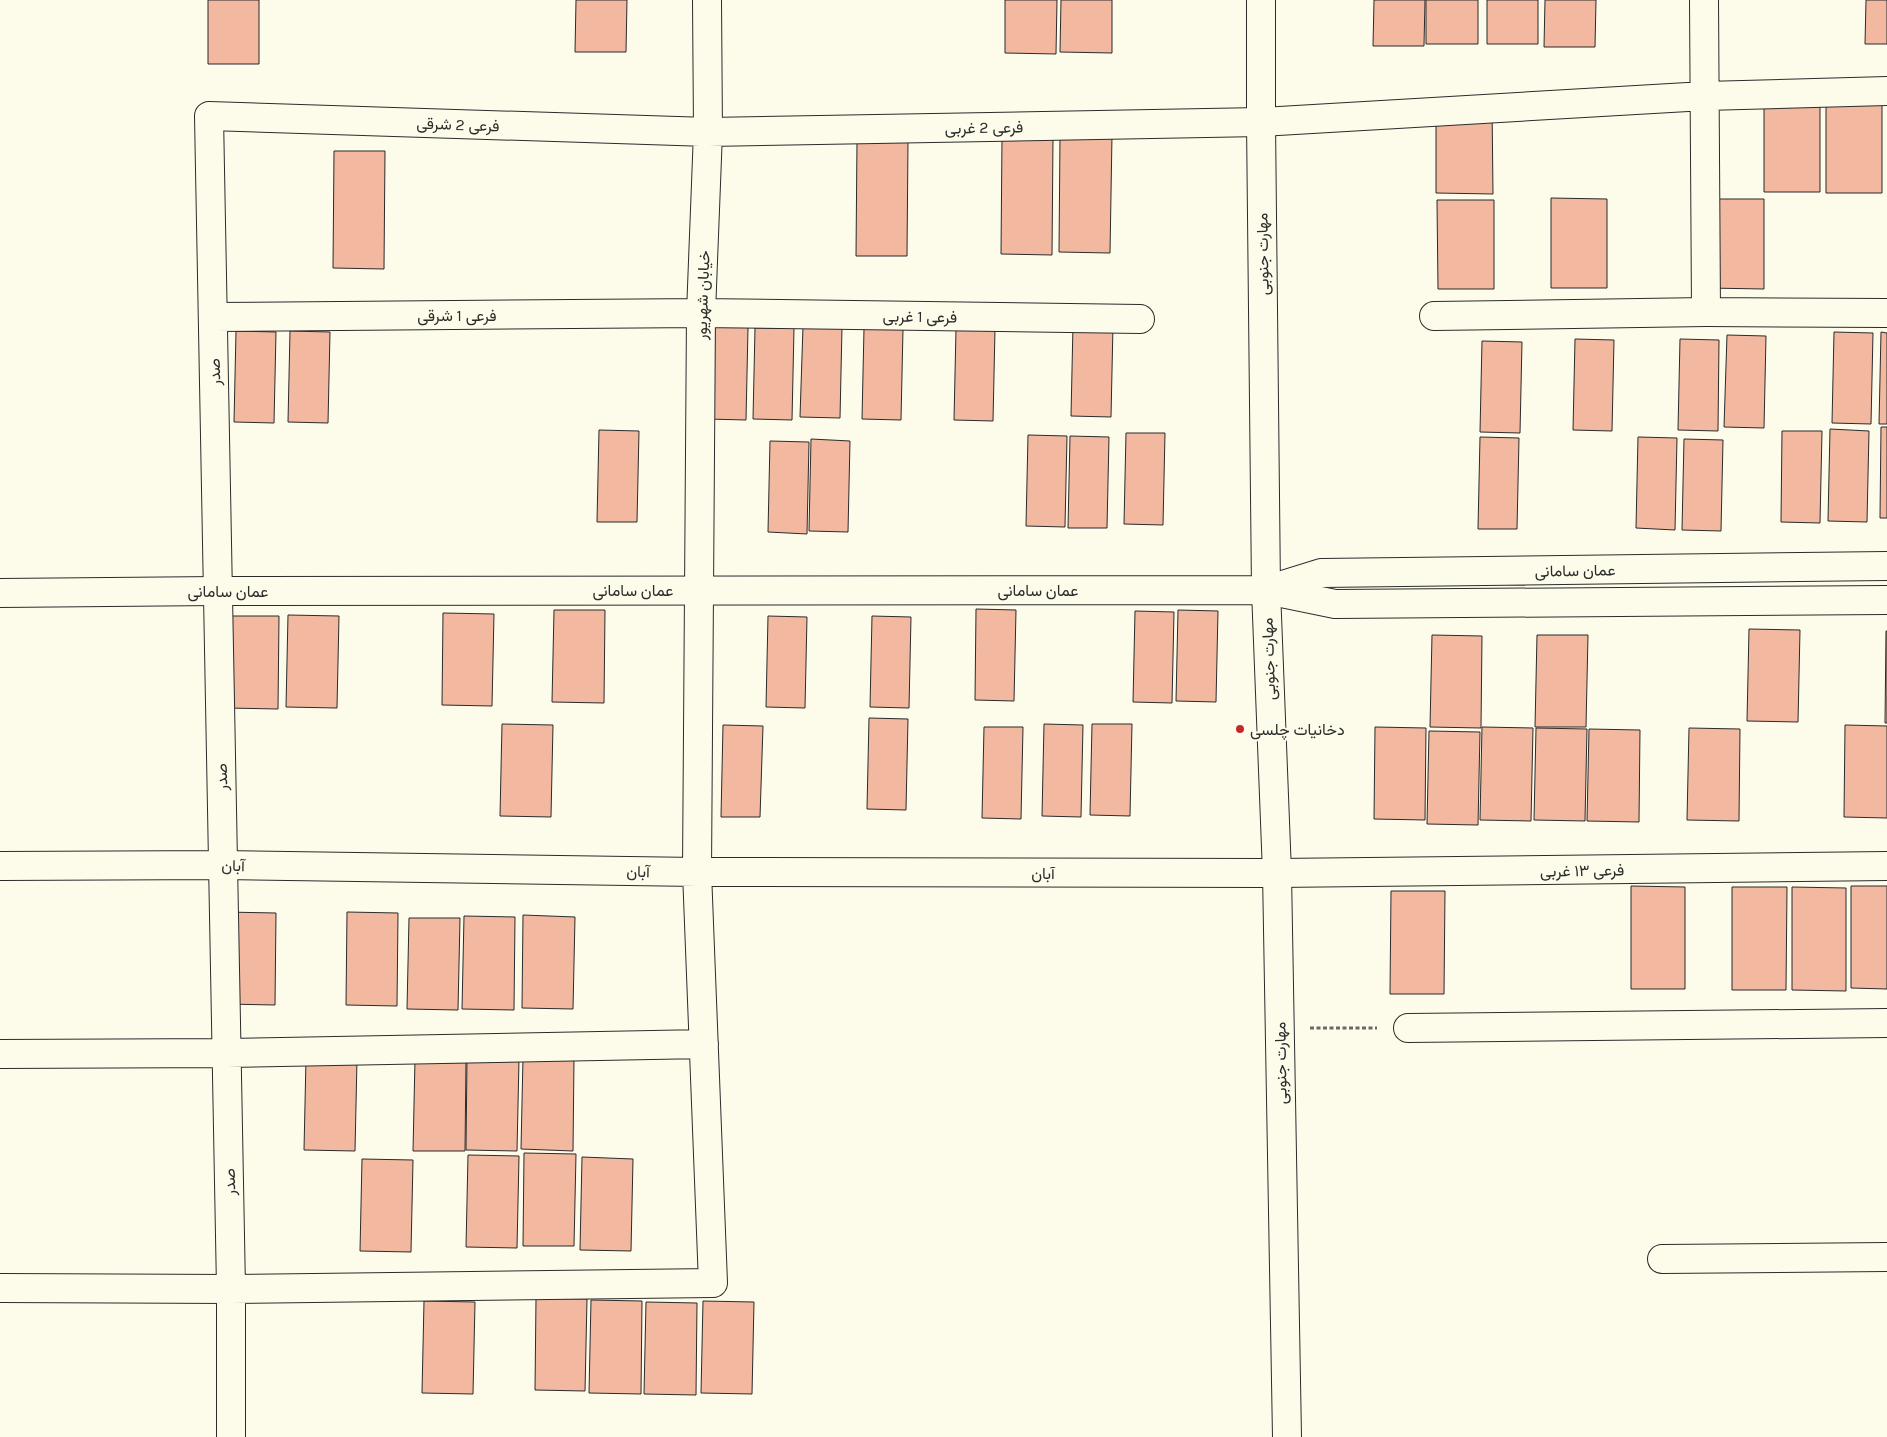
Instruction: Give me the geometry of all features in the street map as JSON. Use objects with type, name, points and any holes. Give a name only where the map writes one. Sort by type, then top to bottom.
[{"type":"street","name":"خیابان شهریور","points":[[231,1289],[713,1283],[697,872],[701,313],[708,132],[707,0]]},
{"type":"street","name":"مهارت جنوبی","points":[[1261,0],[1266,590],[1277,873],[1287,1437]]},
{"type":"street","points":[[1704,0],[1706,312]]},
{"type":"street","name":"فرعی 2 غربی","points":[[708,132],[1261,122],[1705,96],[1887,91]]},
{"type":"street","name":"فرعی 2 شرقی","points":[[209,116],[708,132]]},
{"type":"street","name":"صدر","points":[[209,116],[231,1289],[231,1437]]},
{"type":"street","points":[[1434,316],[1706,312],[1887,313]]},
{"type":"street","name":"فرعی 1 شرقی","points":[[213,317],[701,313]]},
{"type":"street","name":"فرعی 1 غربی","points":[[701,313],[1140,319]]},
{"type":"street","name":"عمان سامانی","points":[[1266,590],[1321,573],[1887,566]]},
{"type":"street","name":"عمان سامانی","points":[[0,593],[1266,590],[1335,604],[1887,600]]},
{"type":"street","name":"آبان","points":[[0,866],[223,865],[697,872],[1277,873]]},
{"type":"street","name":"فرعی ۱۳ غربی","points":[[1277,873],[1887,866]]},
{"type":"street","points":[[1408,1028],[1887,1023]]},
{"type":"street","points":[[0,1054],[227,1054],[704,1044]]},
{"type":"street","points":[[1662,1259],[1887,1257]]},
{"type":"street","points":[[0,1288],[231,1289]]},
{"type":"path","points":[[1280,1028],[1408,1028]]},
{"type":"building","points":[[208,0],[259,0],[259,64],[208,64]]},
{"type":"building","points":[[576,0],[627,0],[626,52],[575,52]]},
{"type":"building","points":[[1005,0],[1057,0],[1056,54],[1005,53]]},
{"type":"building","points":[[1061,0],[1112,0],[1112,53],[1060,52]]},
{"type":"building","points":[[1374,0],[1425,0],[1424,46],[1373,46]]},
{"type":"building","points":[[1426,0],[1478,0],[1478,44],[1426,44]]},
{"type":"building","points":[[1487,0],[1538,0],[1538,44],[1487,44]]},
{"type":"building","points":[[1545,0],[1596,0],[1595,47],[1544,47]]},
{"type":"building","points":[[1866,0],[1887,0],[1887,44],[1865,44]]},
{"type":"building","points":[[1764,103],[1820,103],[1820,192],[1764,192]]},
{"type":"building","points":[[1826,103],[1882,104],[1882,193],[1826,193]]},
{"type":"building","points":[[1436,104],[1492,104],[1493,194],[1436,193]]},
{"type":"building","points":[[1060,135],[1112,135],[1110,253],[1059,252]]},
{"type":"building","points":[[1002,137],[1053,138],[1052,255],[1001,254]]},
{"type":"building","points":[[857,139],[908,140],[907,256],[856,256]]},
{"type":"building","points":[[334,151],[385,151],[384,269],[333,268]]},
{"type":"building","points":[[1551,198],[1607,199],[1607,288],[1551,288]]},
{"type":"building","points":[[1707,199],[1764,199],[1764,289],[1707,288]]},
{"type":"building","points":[[1437,200],[1494,200],[1494,289],[1438,289]]},
{"type":"building","points":[[701,313],[748,328],[746,420],[707,419]]},
{"type":"building","points":[[1073,324],[1113,325],[1111,417],[1071,416]]},
{"type":"building","points":[[803,326],[842,327],[840,418],[800,417]]},
{"type":"building","points":[[755,328],[794,328],[792,420],[753,419]]},
{"type":"building","points":[[864,328],[903,329],[901,420],[862,419]]},
{"type":"building","points":[[956,329],[995,329],[993,421],[954,420]]},
{"type":"building","points":[[236,331],[276,332],[274,423],[234,422]]},
{"type":"building","points":[[290,331],[330,332],[328,423],[288,422]]},
{"type":"building","points":[[1834,332],[1873,333],[1871,424],[1832,423]]},
{"type":"building","points":[[1881,332],[1887,333],[1887,424],[1879,424]]},
{"type":"building","points":[[1727,335],[1766,336],[1764,428],[1724,427]]},
{"type":"building","points":[[1575,339],[1614,340],[1612,431],[1573,430]]},
{"type":"building","points":[[1680,339],[1719,340],[1718,431],[1678,430]]},
{"type":"building","points":[[1482,341],[1522,342],[1520,433],[1480,432]]},
{"type":"building","points":[[1881,427],[1887,427],[1887,518],[1880,518]]},
{"type":"building","points":[[1830,429],[1869,431],[1867,522],[1828,521]]},
{"type":"building","points":[[599,430],[639,431],[637,522],[597,522]]},
{"type":"building","points":[[1782,431],[1822,431],[1820,523],[1781,522]]},
{"type":"building","points":[[1126,433],[1165,433],[1163,525],[1124,524]]},
{"type":"building","points":[[1028,435],[1067,436],[1065,527],[1026,526]]},
{"type":"building","points":[[1070,436],[1109,437],[1107,528],[1068,528]]},
{"type":"building","points":[[1480,437],[1519,438],[1517,529],[1478,529]]},
{"type":"building","points":[[1638,437],[1677,438],[1675,530],[1636,528]]},
{"type":"building","points":[[811,439],[850,441],[848,532],[809,531]]},
{"type":"building","points":[[1684,439],[1723,440],[1721,531],[1682,530]]},
{"type":"building","points":[[770,441],[809,442],[807,534],[768,532]]},
{"type":"building","points":[[976,609],[1016,610],[1014,701],[975,700]]},
{"type":"building","points":[[554,610],[605,610],[604,703],[552,702]]},
{"type":"building","points":[[1178,610],[1218,611],[1216,702],[1176,701]]},
{"type":"building","points":[[1135,611],[1174,612],[1172,703],[1133,702]]},
{"type":"building","points":[[443,613],[494,614],[492,706],[442,705]]},
{"type":"building","points":[[288,615],[339,616],[337,708],[286,707]]},
{"type":"building","points":[[228,616],[279,616],[278,709],[227,708]]},
{"type":"building","points":[[768,616],[807,617],[805,708],[766,707]]},
{"type":"building","points":[[872,616],[911,617],[909,708],[870,707]]},
{"type":"building","points":[[1749,629],[1800,630],[1798,722],[1747,721]]},
{"type":"building","points":[[1886,631],[1887,723],[1885,723]]},
{"type":"building","points":[[1432,635],[1482,636],[1481,728],[1430,727]]},
{"type":"building","points":[[1537,635],[1588,635],[1586,727],[1535,727]]},
{"type":"building","points":[[869,718],[908,719],[906,810],[867,809]]},
{"type":"building","points":[[502,724],[553,725],[551,817],[500,816]]},
{"type":"building","points":[[1044,724],[1083,725],[1081,817],[1042,816]]},
{"type":"building","points":[[1092,724],[1132,724],[1130,816],[1090,815]]},
{"type":"building","points":[[723,725],[763,726],[760,817],[721,817]]},
{"type":"building","points":[[1845,725],[1887,726],[1887,818],[1844,817]]},
{"type":"building","points":[[984,727],[1023,727],[1021,819],[982,818]]},
{"type":"building","points":[[1375,727],[1426,728],[1425,820],[1374,819]]},
{"type":"building","points":[[1482,727],[1533,728],[1531,821],[1480,820]]},
{"type":"building","points":[[1536,728],[1587,729],[1585,821],[1534,820]]},
{"type":"building","points":[[1689,728],[1740,729],[1739,821],[1687,820]]},
{"type":"building","points":[[1589,729],[1640,730],[1639,822],[1587,821]]},
{"type":"building","points":[[1429,731],[1480,732],[1478,825],[1427,824]]},
{"type":"building","points":[[1631,886],[1685,887],[1685,989],[1631,989]]},
{"type":"building","points":[[1851,886],[1887,886],[1887,989],[1851,988]]},
{"type":"building","points":[[1732,887],[1787,887],[1786,990],[1732,990]]},
{"type":"building","points":[[1792,887],[1846,888],[1846,991],[1792,990]]},
{"type":"building","points":[[1391,891],[1445,891],[1444,994],[1390,994]]},
{"type":"building","points":[[225,912],[276,913],[275,1005],[223,1004]]},
{"type":"building","points":[[347,912],[398,913],[397,1006],[346,1005]]},
{"type":"building","points":[[523,915],[575,917],[573,1009],[522,1008]]},
{"type":"building","points":[[464,916],[515,917],[514,1010],[462,1009]]},
{"type":"building","points":[[409,918],[460,918],[458,1010],[407,1009]]},
{"type":"building","points":[[523,1057],[574,1058],[573,1151],[521,1149]]},
{"type":"building","points":[[306,1058],[357,1059],[355,1151],[304,1150]]},
{"type":"building","points":[[467,1058],[519,1059],[517,1151],[466,1150]]},
{"type":"building","points":[[415,1059],[466,1059],[465,1151],[413,1151]]},
{"type":"building","points":[[524,1153],[576,1154],[574,1246],[523,1246]]},
{"type":"building","points":[[468,1155],[519,1156],[517,1248],[466,1247]]},
{"type":"building","points":[[582,1157],[633,1159],[631,1251],[580,1250]]},
{"type":"building","points":[[362,1159],[413,1160],[411,1252],[360,1251]]},
{"type":"building","points":[[536,1298],[587,1299],[585,1391],[535,1390]]},
{"type":"building","points":[[591,1300],[642,1301],[641,1394],[589,1393]]},
{"type":"building","points":[[424,1301],[475,1302],[473,1394],[422,1393]]},
{"type":"building","points":[[703,1301],[754,1302],[752,1394],[701,1393]]},
{"type":"building","points":[[646,1302],[697,1303],[696,1395],[644,1394]]},
{"type":"place","name":"دخانیات چلسی","points":[[1240,729]]}]
